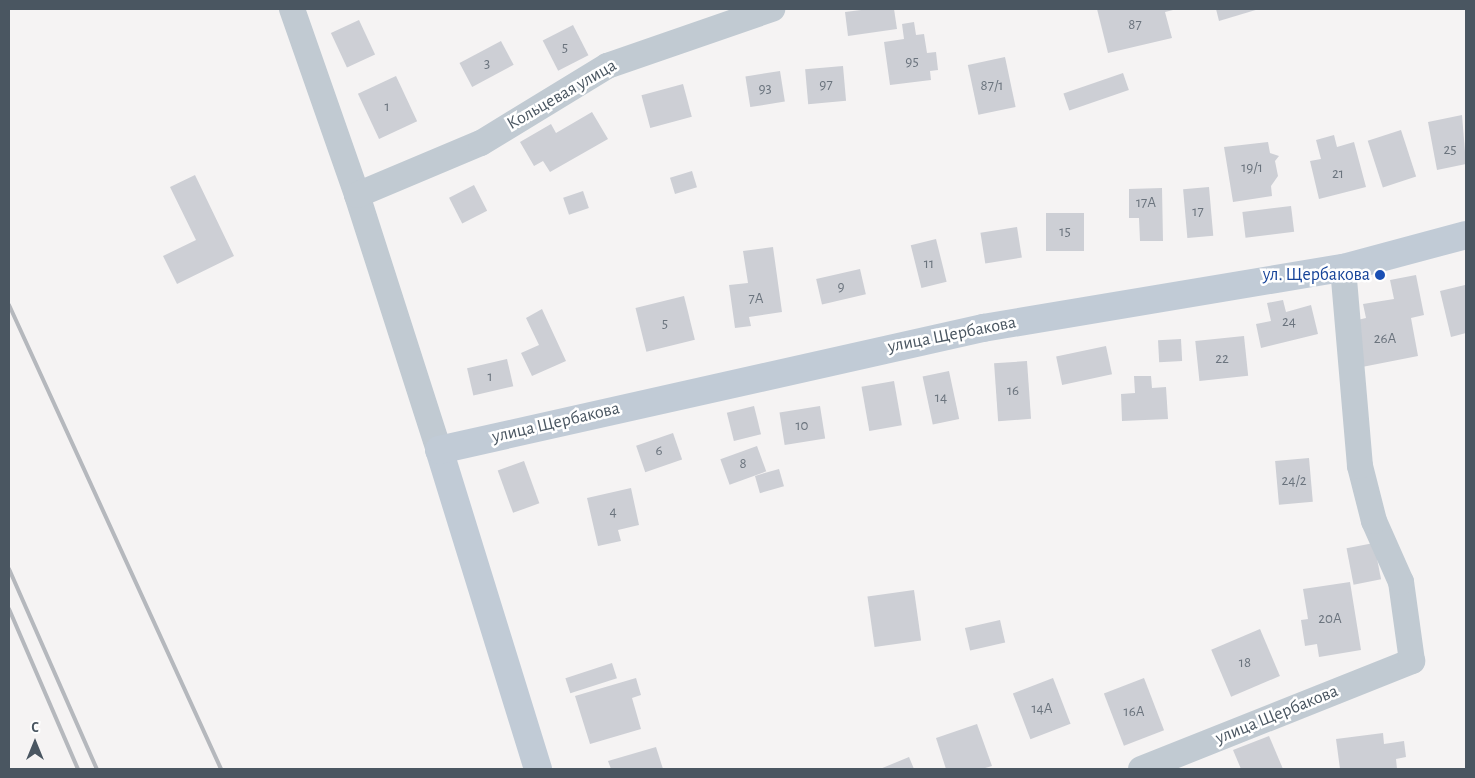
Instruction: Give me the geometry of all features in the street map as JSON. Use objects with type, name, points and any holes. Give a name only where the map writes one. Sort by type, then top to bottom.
[{"type":"street","points":[[292,9],[357,195],[440,450],[538,769]]},
{"type":"street","name":"Кольцевая улица","points":[[357,195],[481,143],[606,66],[772,9]]},
{"type":"street","name":"улица Щербакова","points":[[440,450],[983,328],[1343,268],[1466,235]]},
{"type":"street","name":"улица Щербакова","points":[[1141,769],[1412,661],[1400,582],[1374,521],[1360,466],[1343,268]]},
{"type":"building","points":[[869,9],[894,9],[897,29],[848,36],[845,12]]},
{"type":"building","points":[[1097,9],[1177,9],[1165,12],[1172,38],[1108,53]]},
{"type":"building","points":[[1216,9],[1259,9],[1219,21]]},
{"type":"building","points":[[359,20],[375,54],[347,68],[331,33]]},
{"type":"building","points":[[914,22],[916,35],[924,34],[927,53],[936,52],[938,70],[930,71],[931,80],[890,85],[884,42],[904,39],[902,24]]},
{"type":"building","points":[[573,25],[588,55],[558,71],[543,40]]},
{"type":"building","points":[[501,41],[514,65],[472,87],[460,63]]},
{"type":"building","points":[[1005,57],[1016,107],[978,115],[968,65]]},
{"type":"building","points":[[843,66],[846,101],[808,104],[805,69]]},
{"type":"building","points":[[780,71],[785,102],[750,107],[745,76]]},
{"type":"building","points":[[1123,73],[1129,90],[1069,111],[1063,94]]},
{"type":"building","points":[[396,76],[417,121],[379,139],[358,94]]},
{"type":"building","points":[[683,84],[692,117],[650,128],[641,95]]},
{"type":"building","points":[[592,112],[608,139],[550,172],[543,161],[534,166],[520,142],[551,124],[556,133]]},
{"type":"building","points":[[1462,115],[1466,164],[1437,170],[1428,122]]},
{"type":"building","points":[[1401,130],[1416,177],[1383,187],[1368,141]]},
{"type":"building","points":[[1334,135],[1337,147],[1354,142],[1366,187],[1319,199],[1310,161],[1321,159],[1316,140]]},
{"type":"building","points":[[1268,142],[1270,153],[1279,156],[1275,161],[1278,176],[1271,186],[1272,196],[1233,202],[1224,147]]},
{"type":"building","points":[[692,171],[697,187],[675,194],[670,178]]},
{"type":"building","points":[[195,175],[234,256],[177,284],[163,256],[196,240],[170,187]]},
{"type":"building","points":[[474,185],[487,211],[462,224],[449,198]]},
{"type":"building","points":[[1209,187],[1213,236],[1187,238],[1183,189]]},
{"type":"building","points":[[1162,188],[1163,241],[1140,241],[1139,218],[1129,218],[1129,189]]},
{"type":"building","points":[[583,191],[589,208],[569,215],[563,198]]},
{"type":"building","points":[[1291,206],[1294,232],[1246,238],[1242,212]]},
{"type":"building","points":[[1046,213],[1084,213],[1084,251],[1046,251]]},
{"type":"building","points":[[1017,227],[1022,258],[985,263],[980,233]]},
{"type":"building","points":[[936,239],[947,282],[921,288],[911,245]]},
{"type":"building","points":[[773,247],[782,312],[749,317],[751,326],[735,328],[729,285],[748,283],[743,251]]},
{"type":"building","points":[[860,269],[866,294],[822,304],[816,279]]},
{"type":"building","points":[[1416,275],[1424,315],[1411,318],[1418,356],[1362,367],[1353,321],[1366,318],[1363,304],[1394,299],[1390,280]]},
{"type":"building","points":[[1465,285],[1466,333],[1451,337],[1440,291]]},
{"type":"building","points":[[684,296],[695,340],[646,352],[635,308]]},
{"type":"building","points":[[1283,300],[1286,312],[1311,305],[1318,334],[1261,348],[1256,324],[1271,321],[1267,303]]},
{"type":"building","points":[[542,309],[566,361],[532,376],[521,353],[539,345],[526,318]]},
{"type":"building","points":[[1244,336],[1248,376],[1199,381],[1195,341]]},
{"type":"building","points":[[1181,339],[1182,361],[1159,362],[1158,340]]},
{"type":"building","points":[[1106,346],[1112,374],[1062,385],[1056,357]]},
{"type":"building","points":[[507,359],[513,386],[473,396],[467,368]]},
{"type":"building","points":[[1027,361],[1031,419],[998,421],[994,363]]},
{"type":"building","points":[[949,371],[959,419],[933,425],[923,377]]},
{"type":"building","points":[[1134,376],[1151,376],[1152,388],[1166,387],[1168,419],[1122,421],[1121,394],[1135,393]]},
{"type":"building","points":[[894,381],[902,425],[869,431],[862,387]]},
{"type":"building","points":[[754,406],[761,434],[734,441],[727,413]]},
{"type":"building","points":[[820,406],[825,439],[785,445],[780,412]]},
{"type":"building","points":[[673,433],[682,459],[645,472],[636,446]]},
{"type":"building","points":[[757,446],[766,471],[730,485],[720,459]]},
{"type":"building","points":[[1309,458],[1313,502],[1279,505],[1275,461]]},
{"type":"building","points":[[524,461],[539,503],[513,513],[498,471]]},
{"type":"building","points":[[779,469],[784,486],[760,493],[755,476]]},
{"type":"building","points":[[631,488],[639,525],[618,530],[621,541],[598,546],[587,498]]},
{"type":"building","points":[[1374,543],[1381,579],[1354,585],[1347,548]]},
{"type":"building","points":[[1350,582],[1361,650],[1319,657],[1317,644],[1305,646],[1301,620],[1308,619],[1303,589]]},
{"type":"building","points":[[914,590],[921,641],[875,647],[867,597]]},
{"type":"building","points":[[1000,620],[1005,642],[970,651],[965,628]]},
{"type":"building","points":[[1260,629],[1280,676],[1231,697],[1211,650]]},
{"type":"building","points":[[612,663],[617,678],[570,693],[565,678]]},
{"type":"building","points":[[636,678],[641,695],[632,698],[641,729],[590,744],[575,696]]},
{"type":"building","points":[[1053,678],[1071,724],[1030,739],[1013,693]]},
{"type":"building","points":[[1144,678],[1164,730],[1124,746],[1104,693]]},
{"type":"building","points":[[977,724],[992,766],[982,769],[946,769],[936,738]]},
{"type":"building","points":[[1383,733],[1384,744],[1404,741],[1406,757],[1396,759],[1397,769],[1340,769],[1336,739]]},
{"type":"building","points":[[1269,736],[1283,769],[1241,769],[1233,750]]},
{"type":"building","points":[[656,747],[663,769],[611,769],[608,761]]},
{"type":"building","points":[[909,757],[914,769],[880,769]]},
{"type":"railway","points":[[9,305],[221,769]]},
{"type":"railway","points":[[9,569],[97,769]]},
{"type":"railway","points":[[9,609],[78,769]]},
{"type":"place","name":"ул. Щербакова","points":[[1380,275]]}]
